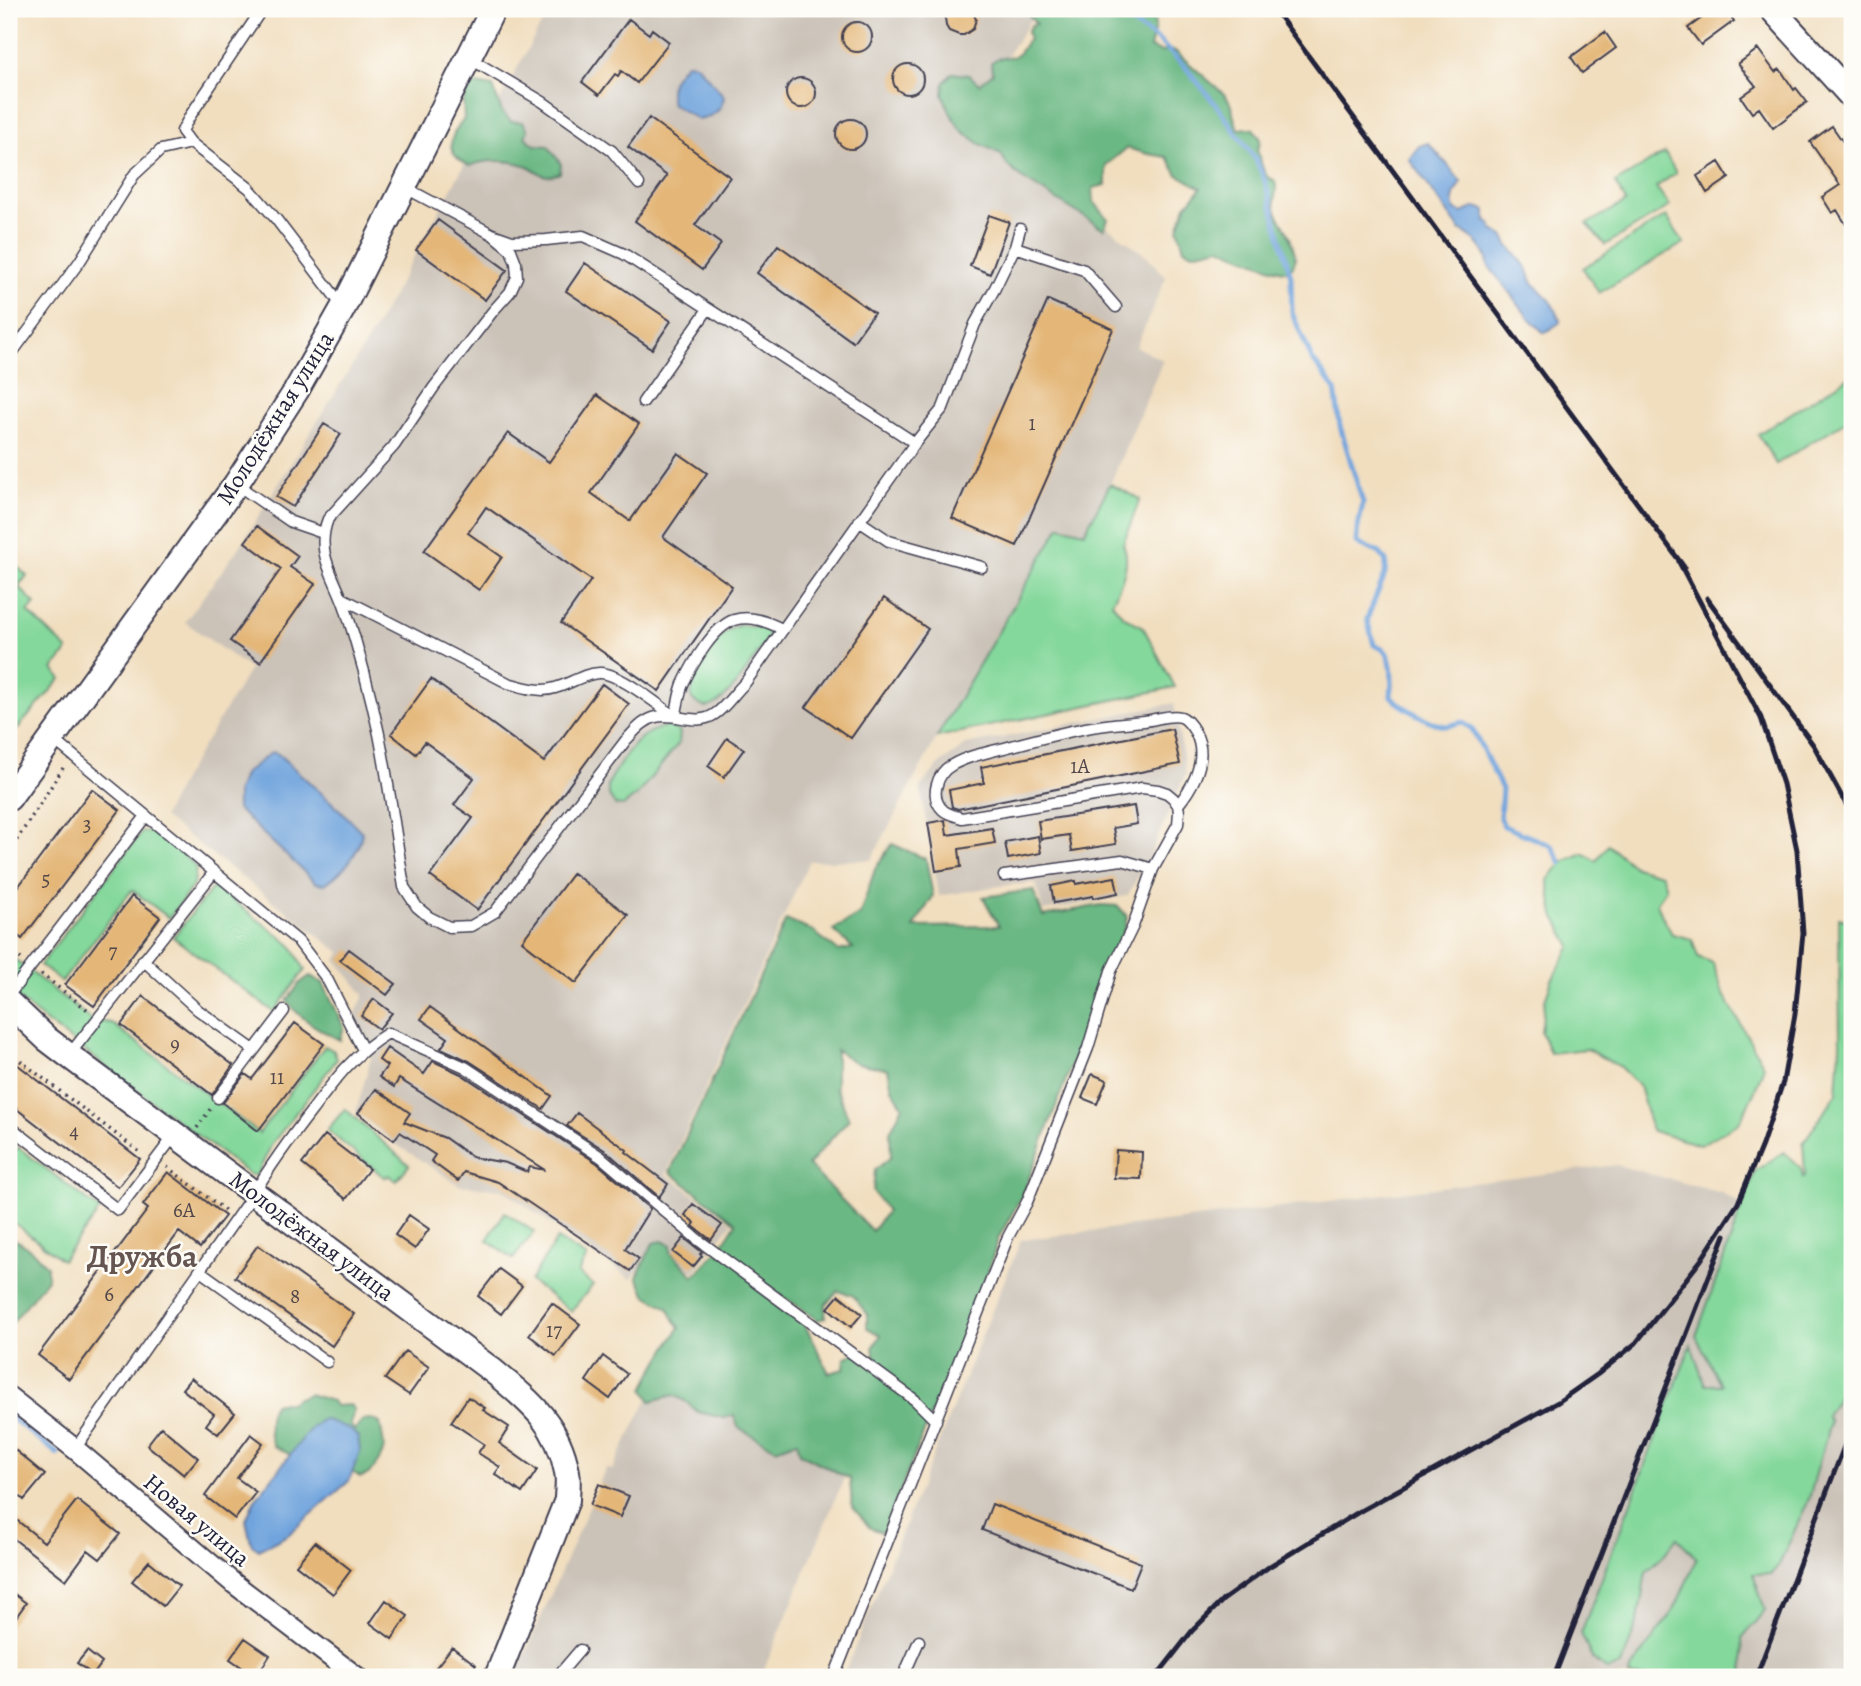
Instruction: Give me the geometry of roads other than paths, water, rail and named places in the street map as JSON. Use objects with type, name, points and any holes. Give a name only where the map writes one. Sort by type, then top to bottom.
[{"type":"street","name":"Молодёжная улица","points":[[9,798],[236,484],[296,391],[343,308],[494,9]]},
{"type":"street","points":[[1772,9],[1852,97]]},
{"type":"street","name":"Молодёжная улица","points":[[9,1003],[47,1039],[493,1371],[543,1416],[557,1441],[567,1473],[567,1500],[497,1677]]},
{"type":"street","name":"Новая улица","points":[[9,1397],[232,1582],[356,1677]]},
{"type":"lane","points":[[262,9],[182,131],[191,143],[249,188],[276,219],[343,308]]},
{"type":"lane","points":[[469,58],[543,102],[612,151],[639,184]]},
{"type":"lane","points":[[9,357],[80,261],[134,175],[161,150],[191,143]]},
{"type":"lane","points":[[404,187],[492,234],[512,240],[583,236],[624,254],[915,443]]},
{"type":"lane","points":[[492,234],[511,250],[516,263],[517,277],[510,292],[434,387],[394,446],[328,519],[323,533],[323,546],[329,568],[342,598],[363,666],[379,736],[404,887],[417,907],[429,918],[449,928],[471,926],[495,912],[641,724],[656,717],[698,720],[714,715],[745,682],[915,443],[943,408],[975,324],[1015,247],[1020,229]]},
{"type":"lane","points":[[1015,247],[1083,270],[1116,307]]},
{"type":"lane","points":[[643,402],[708,309]]},
{"type":"lane","points":[[236,484],[291,522],[323,533]]},
{"type":"lane","points":[[859,521],[889,541],[982,568]]},
{"type":"lane","points":[[342,598],[508,683],[529,689],[553,689],[600,672],[616,677],[676,717]]},
{"type":"lane","points":[[676,717],[682,686],[716,632],[726,624],[749,618],[782,629]]},
{"type":"lane","points":[[834,1677],[1008,1237],[1027,1202],[1088,1048],[1111,971],[1133,926],[1153,869],[1178,824],[1178,805],[1173,798],[1167,793],[1142,788],[962,818],[944,812],[937,802],[935,789],[939,778],[950,766],[972,757],[1087,727],[1169,716],[1182,717],[1192,726],[1202,752],[1190,790],[1178,805]]},
{"type":"lane","points":[[52,738],[298,941],[327,979],[363,1050]]},
{"type":"lane","points":[[9,995],[146,816]]},
{"type":"lane","points":[[1004,876],[1122,860],[1153,869]]},
{"type":"lane","points":[[68,1055],[214,872]]},
{"type":"lane","points":[[144,960],[198,1010],[254,1051]]},
{"type":"lane","points":[[218,1098],[284,1011]]},
{"type":"lane","points":[[75,1450],[304,1119],[344,1067],[388,1033],[465,1068],[601,1157],[697,1239],[915,1400],[936,1422]]},
{"type":"lane","points":[[9,1126],[118,1210],[153,1163],[180,1139]]},
{"type":"lane","points":[[200,1270],[327,1362]]},
{"type":"lane","points":[[903,1677],[919,1641]]},
{"type":"lane","points":[[557,1677],[580,1650]]},
{"type":"water","points":[[686,63],[696,64],[724,96],[721,106],[709,117],[699,120],[672,104],[672,82]]},
{"type":"water","points":[[1428,143],[1461,182],[1454,196],[1455,210],[1462,213],[1476,207],[1486,210],[1486,220],[1492,229],[1504,237],[1527,268],[1532,282],[1550,300],[1561,322],[1544,333],[1488,265],[1479,244],[1460,230],[1409,159],[1419,146]]},
{"type":"water","points":[[272,752],[278,754],[362,832],[358,848],[350,862],[325,884],[316,883],[237,809],[237,791],[245,773]]},
{"type":"water","points":[[323,1419],[350,1429],[358,1437],[360,1451],[349,1481],[288,1535],[258,1550],[251,1543],[246,1520],[254,1501],[311,1428]]},
{"type":"waterway","points":[[1109,9],[1157,39],[1187,69],[1256,160],[1265,181],[1291,277],[1292,313],[1312,359],[1335,389],[1340,426],[1363,503],[1357,543],[1380,553],[1386,561],[1385,574],[1367,619],[1374,645],[1384,650],[1389,659],[1392,672],[1391,696],[1432,722],[1445,726],[1462,722],[1472,729],[1502,789],[1500,817],[1504,826],[1552,846],[1561,863]]},
{"type":"waterway","points":[[9,1416],[58,1454]]},
{"type":"railway","points":[[1274,9],[1684,567]]},
{"type":"railway","points":[[1156,1677],[1192,1631],[1223,1600],[1270,1566],[1362,1510],[1558,1402],[1598,1374],[1636,1343],[1701,1260],[1738,1203],[1762,1145],[1783,1082],[1795,1014],[1803,933],[1797,850],[1783,784],[1761,718],[1679,562]]},
{"type":"railway","points":[[1707,598],[1814,746],[1852,815]]},
{"type":"railway","points":[[1554,1677],[1725,1235]]},
{"type":"railway","points":[[1756,1677],[1852,1426]]},
{"type":"district","name":"Дружба","points":[[142,1256]]}]
